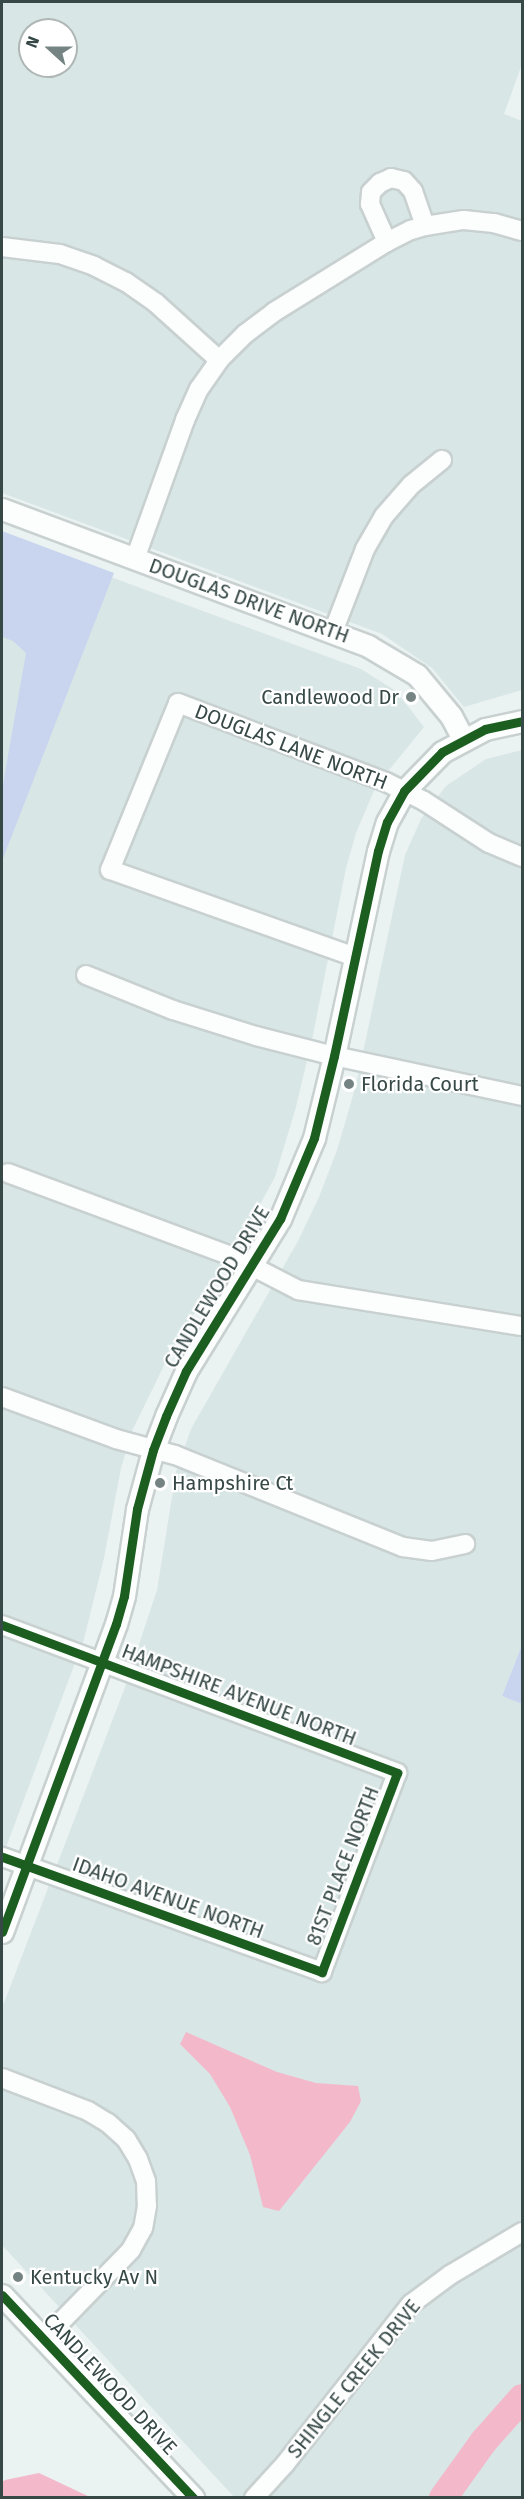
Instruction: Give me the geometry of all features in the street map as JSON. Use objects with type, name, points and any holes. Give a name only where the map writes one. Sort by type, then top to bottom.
[{"type":"street","points":[[387,242],[370,204],[371,192],[380,183],[391,178],[404,181],[413,190],[425,226]]},
{"type":"street","points":[[135,559],[185,420],[199,389],[219,360],[245,334],[274,312],[387,242],[425,226],[464,220],[494,223],[522,231]]},
{"type":"street","points":[[2,247],[60,254],[94,266],[126,282],[156,303],[219,360]]},
{"type":"street","points":[[333,632],[364,549],[384,516],[411,485],[442,460]]},
{"type":"street","name":"DOUGLAS DRIVE NORTH","points":[[2,509],[368,646],[417,675],[451,716],[463,739]]},
{"type":"street","name":"DOUGLAS LANE NORTH","points":[[355,957],[110,870],[178,703],[404,791],[489,843],[522,857]]},
{"type":"street","name":"CANDLEWOOD DRIVE","points":[[2,1932],[102,1662],[124,1596],[137,1509],[153,1450],[186,1371],[280,1219],[314,1138],[378,851],[387,822],[404,791],[442,752],[485,729],[522,722]]},
{"type":"street","points":[[86,975],[173,1010],[334,1056],[522,1096]]},
{"type":"street","points":[[8,1173],[253,1266],[298,1290],[520,1326]]},
{"type":"street","points":[[2,1398],[153,1450],[175,1455],[403,1547],[432,1551],[465,1544]]},
{"type":"street","name":"HAMPSHIRE AVENUE NORTH","points":[[2,1625],[397,1773]]},
{"type":"street","name":"81ST PLACE NORTH","points":[[322,1972],[397,1773]]},
{"type":"street","name":"IDAHO AVENUE NORTH","points":[[2,1857],[322,1972]]},
{"type":"street","points":[[2,2078],[87,2110],[108,2123],[126,2139],[138,2159],[146,2181],[147,2206],[143,2228],[131,2250],[44,2339]]},
{"type":"street","name":"SHINGLE CREEK DRIVE","points":[[254,2498],[285,2464],[411,2304],[450,2275],[522,2232]]},
{"type":"street","name":"CANDLEWOOD DRIVE","points":[[2,2295],[193,2498]]},
{"type":"shaded area","points":[[2,2],[522,2],[522,64],[504,114],[522,121],[522,690],[464,707],[432,668],[382,634],[2,493]]},
{"type":"shaded area","points":[[2,531],[114,573],[2,861],[2,790],[26,653],[13,641],[2,637]]},
{"type":"shaded area","points":[[2,537],[361,669],[396,691],[424,727],[376,786],[356,833],[346,868],[313,1035],[296,1107],[275,1177],[238,1245],[173,1347],[133,1429],[121,1468],[104,1558],[84,1639],[2,1858]]},
{"type":"shaded area","points":[[522,750],[522,1645],[502,1696],[522,1704],[522,2497],[234,2497],[2,2245],[2,2008],[124,1690],[157,1590],[176,1472],[191,1429],[298,1241],[319,1197],[337,1150],[356,1085],[405,855],[421,819],[446,786],[486,759]]},
{"type":"shaded area","points":[[522,1645],[522,1704],[502,1696]]},
{"type":"shaded area","points":[[186,2032],[277,2072],[316,2083],[358,2086],[361,2101],[350,2122],[279,2211],[263,2207],[250,2155],[230,2107],[210,2074],[180,2044]]},
{"type":"shaded area","points":[[39,2473],[90,2497],[2,2497],[2,2482],[5,2480]]},
{"type":"waterway","points":[[443,2498],[484,2441],[522,2398]]},
{"type":"cycle path","points":[[2,1932],[116,1624],[124,1596],[137,1509],[153,1450],[166,1416],[186,1371],[280,1219],[314,1138],[378,851],[387,822],[404,791],[442,752],[485,729],[522,721]]},
{"type":"cycle path","points":[[2,1625],[397,1773],[322,1972],[2,1857]]},
{"type":"cycle path","points":[[2,2295],[193,2498]]},
{"type":"place","name":"Candlewood Dr","points":[[411,697]]},
{"type":"place","name":"Florida Court","points":[[349,1084]]},
{"type":"place","name":"Hampshire Ct","points":[[160,1483]]},
{"type":"place","name":"Kentucky Av N","points":[[18,2277]]}]
